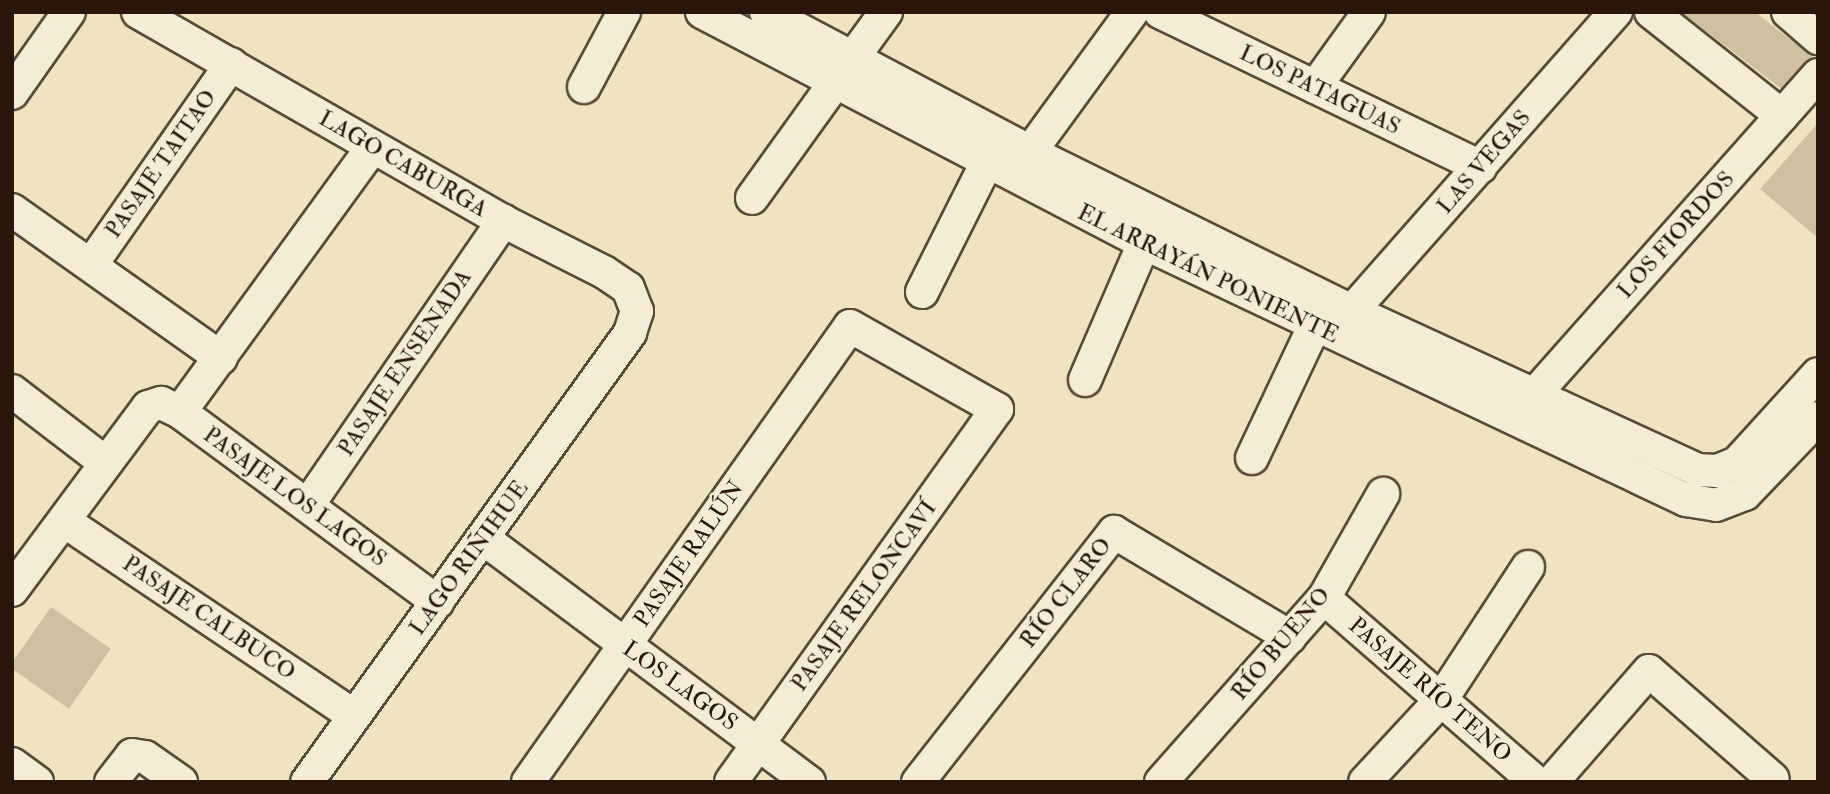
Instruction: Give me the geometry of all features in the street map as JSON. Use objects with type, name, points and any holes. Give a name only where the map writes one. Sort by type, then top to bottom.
[{"type":"street","points":[[12,93],[69,12]]},
{"type":"street","name":"LAGO CABURGA","points":[[138,12],[372,148],[628,288],[637,312],[630,333]]},
{"type":"street","points":[[584,87],[624,12]]},
{"type":"street","name":"EL ARRAYÁN PONIENTE","points":[[702,12],[1030,152],[1352,311],[1688,467],[1717,471],[1745,456],[1818,373]]},
{"type":"street","name":"EL ARRAYÁN PONIENTE","points":[[766,12],[843,72],[986,164],[1314,327],[1686,500],[1726,503],[1755,486],[1814,430]]},
{"type":"street","points":[[752,198],[886,12]]},
{"type":"street","points":[[1030,152],[1132,12]]},
{"type":"street","name":"LOS PATAGUAS","points":[[1160,12],[1480,167]]},
{"type":"street","points":[[1315,87],[1369,12]]},
{"type":"street","name":"LAS VEGAS","points":[[1352,311],[1616,12]]},
{"type":"street","points":[[1651,12],[1782,116]]},
{"type":"street","points":[[1788,12],[1818,38]]},
{"type":"street","name":"PASAJE TAITAO","points":[[91,265],[231,64]]},
{"type":"street","name":"LOS FIORDOS","points":[[1534,395],[1818,75]]},
{"type":"street","points":[[180,412],[372,148]]},
{"type":"street","points":[[922,292],[986,164]]},
{"type":"street","points":[[12,210],[221,358]]},
{"type":"street","name":"PASAJE ENSENADA","points":[[308,505],[503,221]]},
{"type":"street","points":[[1085,380],[1144,243]]},
{"type":"street","name":"PASAJE RALÚN","points":[[528,782],[850,326],[997,409]]},
{"type":"street","points":[[1252,458],[1314,327]]},
{"type":"street","name":"LAGO RIÑIHUE","points":[[307,782],[630,333]]},
{"type":"street","points":[[12,391],[106,463],[64,521],[16,577]]},
{"type":"street","name":"PASAJE LOS LAGOS","points":[[106,463],[148,407],[161,403],[180,412],[438,602]]},
{"type":"street","name":"PASAJE RELONCAVÍ","points":[[731,782],[997,409]]},
{"type":"street","name":"RÍO BUENO","points":[[1161,782],[1324,598],[1383,494]]},
{"type":"street","name":"PASAJE CALBUCO","points":[[64,521],[353,715]]},
{"type":"street","name":"RÍO CLARO","points":[[918,782],[1114,532],[1290,637]]},
{"type":"street","name":"LOS LAGOS","points":[[484,539],[809,782]]},
{"type":"street","points":[[1365,782],[1441,700],[1528,567]]},
{"type":"street","name":"PASAJE RÍO TENO","points":[[1324,598],[1536,782]]},
{"type":"street","points":[[1552,782],[1649,671],[1773,779]]},
{"type":"street","points":[[111,782],[132,755],[145,757],[181,782]]},
{"type":"street","points":[[12,764],[37,782]]},
{"type":"shaded area","points":[[1681,12],[1755,12],[1818,61],[1792,97]]},
{"type":"shaded area","points":[[1818,123],[1818,238],[1760,189]]},
{"type":"shaded area","points":[[51,607],[111,649],[69,709],[12,669],[12,663]]}]
